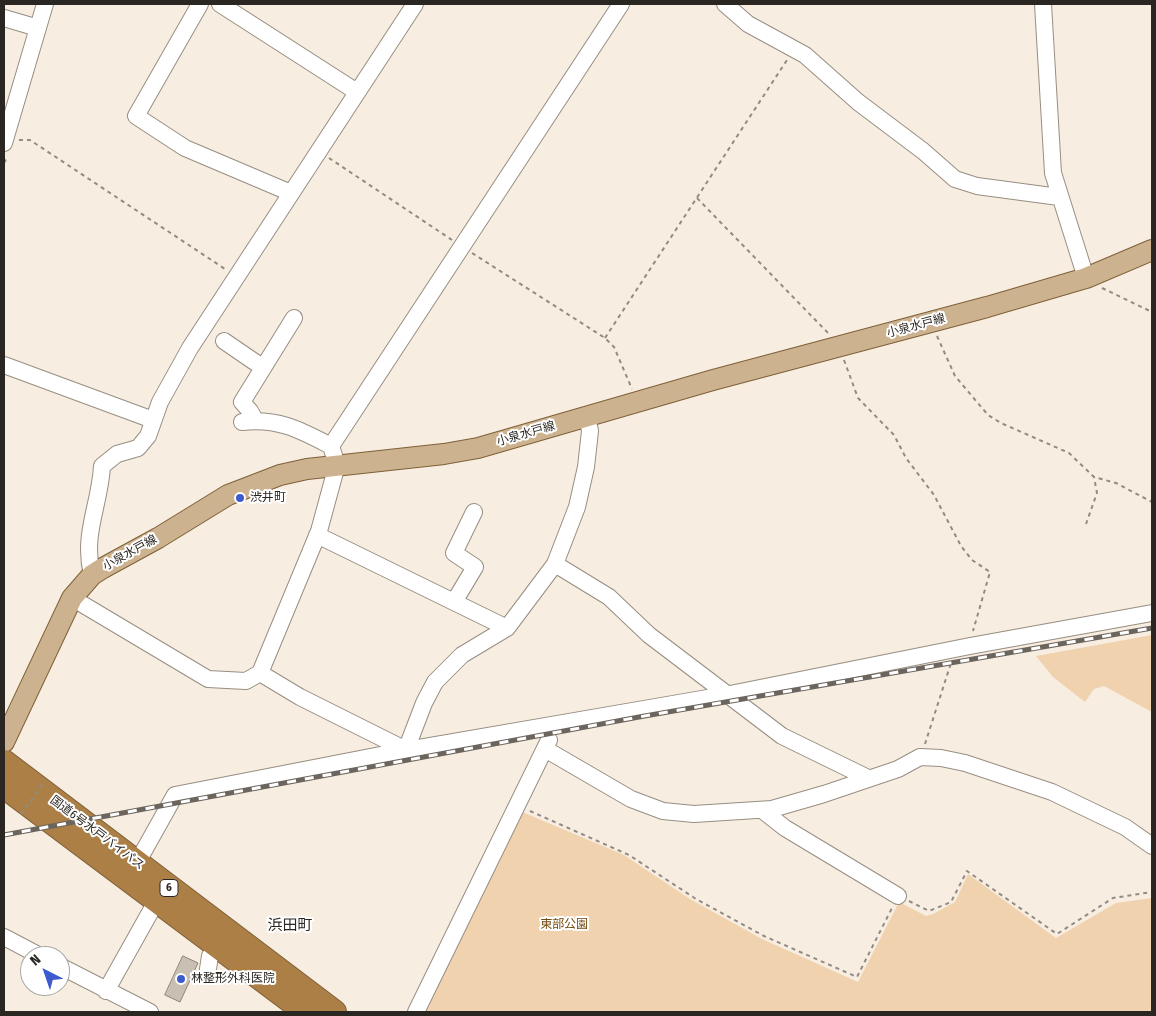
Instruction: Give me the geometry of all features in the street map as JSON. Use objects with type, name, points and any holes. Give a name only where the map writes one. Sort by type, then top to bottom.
[{"type":"highway","name":"国道6号水戸バイパス","points":[[4,762],[334,1012]]},
{"type":"highway","name":"国道6号水戸バイパス","points":[[4,786],[306,1012]]},
{"type":"main road","name":"小泉水戸線","points":[[4,742],[72,598],[92,575],[241,489],[280,475],[337,465],[444,454],[478,448],[1086,278],[1152,250]]},
{"type":"street","points":[[200,4],[136,116],[184,148],[290,193]]},
{"type":"street","points":[[220,4],[357,92]]},
{"type":"street","points":[[92,575],[88,558],[91,525],[102,480],[102,466],[117,454],[138,448],[148,436],[153,420],[190,348],[415,4]]},
{"type":"street","points":[[331,446],[621,4]]},
{"type":"street","points":[[725,4],[748,24],[805,54],[858,102],[923,151],[955,179],[977,186],[1059,196]]},
{"type":"street","points":[[1043,4],[1053,173],[1086,278]]},
{"type":"street","points":[[4,18],[41,15],[10,146]]},
{"type":"street","points":[[72,598],[208,679],[246,682],[260,673],[317,535],[337,465],[331,446],[282,423],[249,421],[250,411],[242,402],[294,318]]},
{"type":"street","points":[[224,341],[262,367]]},
{"type":"street","points":[[4,365],[153,420]]},
{"type":"street","points":[[406,750],[424,703],[435,682],[462,655],[507,628],[555,564],[577,507],[586,467],[590,431],[587,416]]},
{"type":"street","points":[[454,602],[475,567],[454,553],[474,512]]},
{"type":"street","points":[[317,535],[507,628]]},
{"type":"street","points":[[555,564],[609,597],[649,635],[725,695],[782,736],[868,778]]},
{"type":"street","points":[[137,863],[175,795],[406,750],[555,726],[725,695],[963,647],[1152,613]]},
{"type":"street","points":[[260,673],[300,697],[406,750]]},
{"type":"street","points":[[416,1012],[518,806],[555,726]]},
{"type":"street","points":[[545,749],[631,799],[664,810],[694,814],[762,810],[824,794],[898,769],[920,757],[941,758],[964,763],[1052,792],[1125,827],[1152,846]]},
{"type":"street","points":[[762,810],[794,833],[898,896]]},
{"type":"street","points":[[106,991],[157,900]]},
{"type":"street","points":[[4,939],[20,947]]},
{"type":"street","points":[[208,969],[210,956],[218,946]]},
{"type":"street","points":[[70,971],[150,1012]]},
{"type":"path","points":[[637,402],[614,347],[606,338],[794,49]]},
{"type":"path","points":[[4,163],[10,146],[20,140],[30,140],[236,276]]},
{"type":"path","points":[[697,198],[839,346],[858,398],[894,435],[906,458],[934,495],[960,546],[972,560],[990,572],[920,757]]},
{"type":"path","points":[[1086,278],[1092,284],[1152,312]]},
{"type":"path","points":[[930,322],[955,376],[988,415],[1001,423],[1069,453],[1094,477],[1116,483],[1152,502]]},
{"type":"path","points":[[1086,524],[1097,493],[1094,477]]},
{"type":"path","points":[[21,814],[45,781]]},
{"type":"path","points":[[518,806],[629,855],[696,899],[755,931],[857,977],[898,896],[929,911],[951,902],[967,871],[1057,934],[1113,898],[1152,892]]},
{"type":"green space","points":[[1152,635],[1152,712],[1104,686],[1094,689],[1085,702],[1053,677],[1036,656]]},
{"type":"green space","name":"東部公園","points":[[520,811],[624,855],[690,899],[762,939],[858,982],[899,902],[926,916],[933,914],[955,902],[968,874],[1056,938],[1116,903],[1152,898],[1152,1012],[423,1012]]},
{"type":"building","name":"林整形外科医院","points":[[183,956],[198,963],[180,1002],[165,995]]},
{"type":"railway","points":[[4,835],[639,717],[1152,628]]},
{"type":"place","name":"渋井町","points":[[240,498]]},
{"type":"place","name":"林整形外科医院","points":[[181,979]]},
{"type":"district","name":"浜田町","points":[[290,926]]}]
